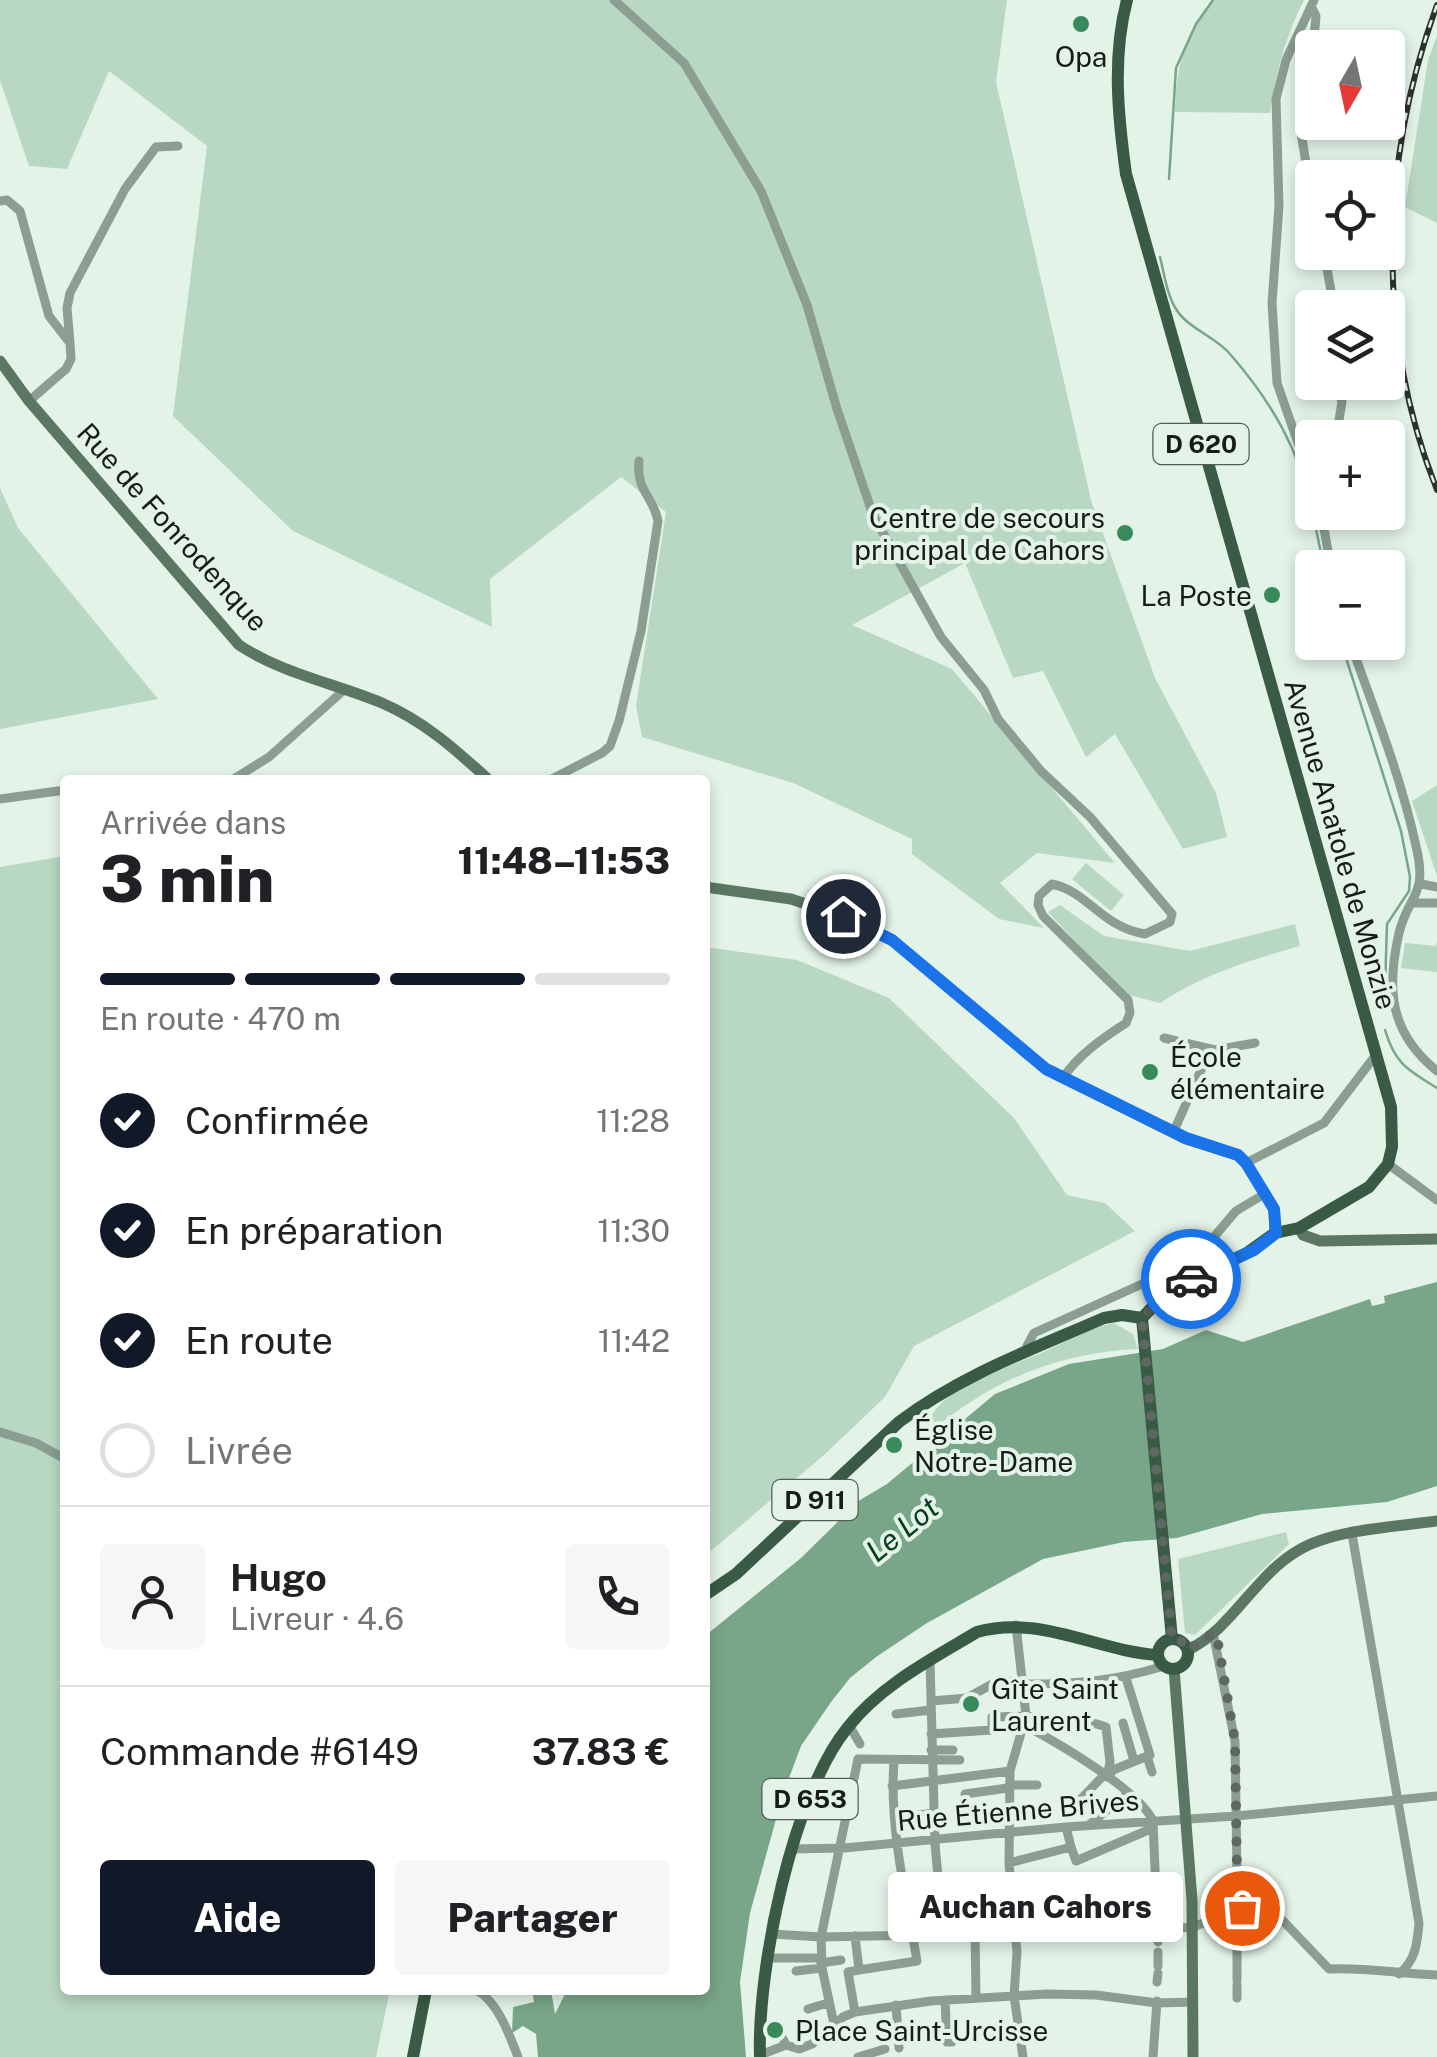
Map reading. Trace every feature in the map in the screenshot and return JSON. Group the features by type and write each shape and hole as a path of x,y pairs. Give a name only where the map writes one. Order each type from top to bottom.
{"main road":[{"name":"Avenue Anatole de Monzie","path":"1126,0 1118,55 1126,174 1390,1107 1392,1147 1388,1164"},
{"path":"1172,1639 1142,1318 1169,1290 1254,1250 1276,1233 1299,1228 1369,1187 1388,1164"},
{"name":"D 911","path":"710,1591 736,1574 899,1422 961,1380 1104,1318 1142,1318"},
{"name":"D 653","path":"760,2056 768,1958 793,1849 822,1769 848,1725 878,1695 977,1632 994,1627 1016,1625 1165,1664"},
{"path":"1172,1639 1181,1641 1188,1650 1186,1662 1165,1664 1160,1646 1172,1639"},
{"path":"412,2057 425,1995"}],"street":[{"path":"614,0 684,62 761,191 807,305 873,515 940,637 984,690 998,719 1041,771 1090,816 1172,914 1170,922 1145,934 1112,924 1069,889 1052,884 1039,896 1044,916 1128,1000 1130,1008 1126,1022 1070,1068 1064,1078"},
{"path":"1312,3 1315,30"},
{"path":"1295,435 1277,383 1272,323 1279,194 1276,99 1286,60 1312,3"},
{"path":"29,401 66,369 71,359 67,308 70,293 125,189 156,147 178,146"},
{"path":"0,201 8,200 20,211 49,316 70,343"},
{"name":"Rue de Fonrodenque","path":"0,361 29,401 239,645 268,664 382,703 432,730 483,775"},
{"path":"560,775 610,746 642,632 658,521 637,477 639,461"},
{"path":"1356,660 1416,846 1420,884 1400,932 1393,996 1401,1032 1437,1070"},
{"path":"240,775 269,758 344,690"},
{"path":"0,798 60,791"},
{"path":"1420,884 1437,887"},
{"path":"710,889 791,900 861,923 892,940 1024,1052 1064,1078 1173,1133 1226,1150 1246,1163 1274,1209 1276,1233"},
{"path":"1413,903 1437,904"},
{"path":"1164,1038 1215,1050 1254,1043"},
{"path":"1173,1133 1200,1070 1215,1050"},
{"path":"1246,1163 1324,1123 1375,1056"},
{"path":"1388,1164 1437,1200"},
{"path":"1028,1352 1034,1333 1196,1258 1236,1211 1266,1193"},
{"path":"1299,1228 1302,1235 1320,1242 1437,1239"},
{"path":"0,1432 60,1456"},
{"path":"1188,1650 1213,1633 1282,1562 1299,1550 1352,1534 1437,1521"},
{"path":"1352,1534 1419,1923 1416,1951 1409,1966 1398,1974"},
{"path":"1016,1625 1026,1721 1008,1786 1008,1863 1015,1931 1014,1996 1023,2057"},
{"path":"1213,1633 1235,1741 1241,1903"},
{"path":"930,1660 934,1838 943,1933"},
{"path":"896,1714 967,1698 994,1683 1090,1684 1126,1678 1165,1664 1187,1818 1194,1927 1193,2057"},
{"path":"1080,1800 1114,1770 1150,1754 1126,1678"},
{"path":"931,1734 992,1730 992,1717 1106,1727 1110,1762 1106,1776"},
{"path":"1026,1721 1148,1810 1153,1825 1158,1974"},
{"path":"1123,1723 1134,1761"},
{"path":"848,1725 860,1744"},
{"path":"834,2024 821,1963 821,1938 858,1759 894,1761 953,1750"},
{"path":"932,1756 960,1760"},
{"path":"1147,1756 1152,1772"},
{"path":"855,2012 848,1972 917,1962 897,1842 894,1761"},
{"path":"892,1786 1010,1771"},
{"path":"966,1794 1037,1785"},
{"path":"1088,1826 1128,1794"},
{"name":"Rue Étienne Brives","path":"793,1849 1066,1827 1153,1825 1187,1818 1437,1796"},
{"path":"895,1820 934,1813"},
{"path":"1066,1827 1076,1862 1153,1825"},
{"path":"1008,1863 1070,1847"},
{"path":"772,1934 821,1938 1157,1930 1194,1927 1241,1903 1268,1906 1329,1969 1364,1967 1437,1976"},
{"path":"908,1913 1012,1909"},
{"path":"975,1932 976,1998"},
{"path":"854,1936 859,1970"},
{"path":"1237,1947 1237,1998"},
{"path":"768,1958 821,1963"},
{"path":"796,1971 841,1960"},
{"path":"760,2056 786,2045 815,2048 834,2024 855,2012 896,2006 976,1998 1096,1994 1192,2002"},
{"path":"485,1995 509,2034 518,2057"},
{"path":"945,2000 947,2042 952,2042"},
{"path":"1153,2057 1157,2002"},
{"path":"808,2009 828,2003"},
{"path":"896,2006 898,2048"},
{"path":"761,2027 780,2032 786,2045"},
{"path":"858,2057 886,2049"}],"shaded area":[{"path":"0,0 1007,0 996,82 1091,500 1155,678 1216,793 1227,837 1183,849 1115,734 1086,757 1043,671 1013,678 965,563 852,625 952,669 1115,863 1037,853 1000,883 1044,928 999,919 912,854 912,839 793,783 642,737 636,706 666,512 621,477 490,579 492,627 293,531 173,416 207,146 109,71 67,169 29,166 0,80"},
{"path":"1213,0 1304,0 1282,55 1270,113 1175,112 1184,53"},
{"path":"1437,35 1437,223 1405,207 1428,60"},
{"path":"0,488 18,528 158,699 0,729"},
{"path":"1437,785 1437,876 1412,801"},
{"path":"60,857 60,1995 389,1995 376,2057 0,2057 0,867"},
{"path":"1086,863 1124,895 1111,911 1072,879"},
{"path":"1060,905 1104,936 1190,951 1295,924 1300,946 1210,976 1160,1003 1125,994 1048,912"},
{"path":"1437,942 1437,972 1401,968 1405,943 1436,946"},
{"path":"710,948 797,960 889,998 1014,1118 1067,1195 1105,1203 1135,1231 914,1346 885,1397 824,1455 710,1552"},
{"path":"1114,1323 1133,1334 1138,1349 1081,1356 1028,1372 978,1398 932,1431 929,1429 932,1415 956,1392"},
{"path":"1286,1532 1289,1544 1195,1635 1185,1633 1178,1559"}],"water":[{"name":"Le Lot","path":"1437,1282 1437,1486 1387,1502 1262,1514 1177,1538 1124,1542 1043,1559 927,1623 850,1678 801,1746 783,1794 750,1913 740,1982 746,2057 538,2057 536,2034 523,2026 512,2033 513,2007 534,2002 533,1995 552,1995 555,2014 564,1995 710,1995 710,1632 801,1558 860,1500 887,1484 995,1394 1069,1364 1163,1349 1206,1330 1243,1342 1370,1299 1372,1306 1385,1303 1384,1296"}],"waterway":[{"path":"1169,179 1176,68 1196,24 1213,0"},
{"path":"1160,257 1176,309 1230,354 1271,408 1295,455"},
{"path":"1316,530 1320,550"},
{"path":"1347,660 1401,831 1410,877 1409,891 1387,924 1385,988"},
{"path":"1385,1030 1404,1065 1437,1088"}],"railway":[{"path":"1437,5 1404,124 1392,248 1403,371 1417,431 1437,490"}],"way so far":[{"path":"1191,1279 1169,1290 1142,1318 1172,1639 1181,1641 1188,1650 1213,1633 1218,1643 1235,1741 1237,1875 1242,1908"}],"place":[{"name":"Opa","path":"1081,24"},
{"name":"Centre de secours principal de Cahors","path":"1125,533"},
{"name":"La Poste","path":"1272,595"},
{"name":"École élémentaire","path":"1150,1072"},
{"name":"Église Notre-Dame","path":"894,1445"},
{"name":"Gîte Saint Laurent","path":"971,1704"},
{"name":"Auchan Cahors","path":"1242,1908"},
{"name":"Place Saint-Urcisse","path":"775,2030"}],"route":[{"path":"843,916 892,940 1046,1069 1186,1138 1238,1155 1246,1163 1274,1209 1276,1233 1254,1250 1191,1279"}]}
